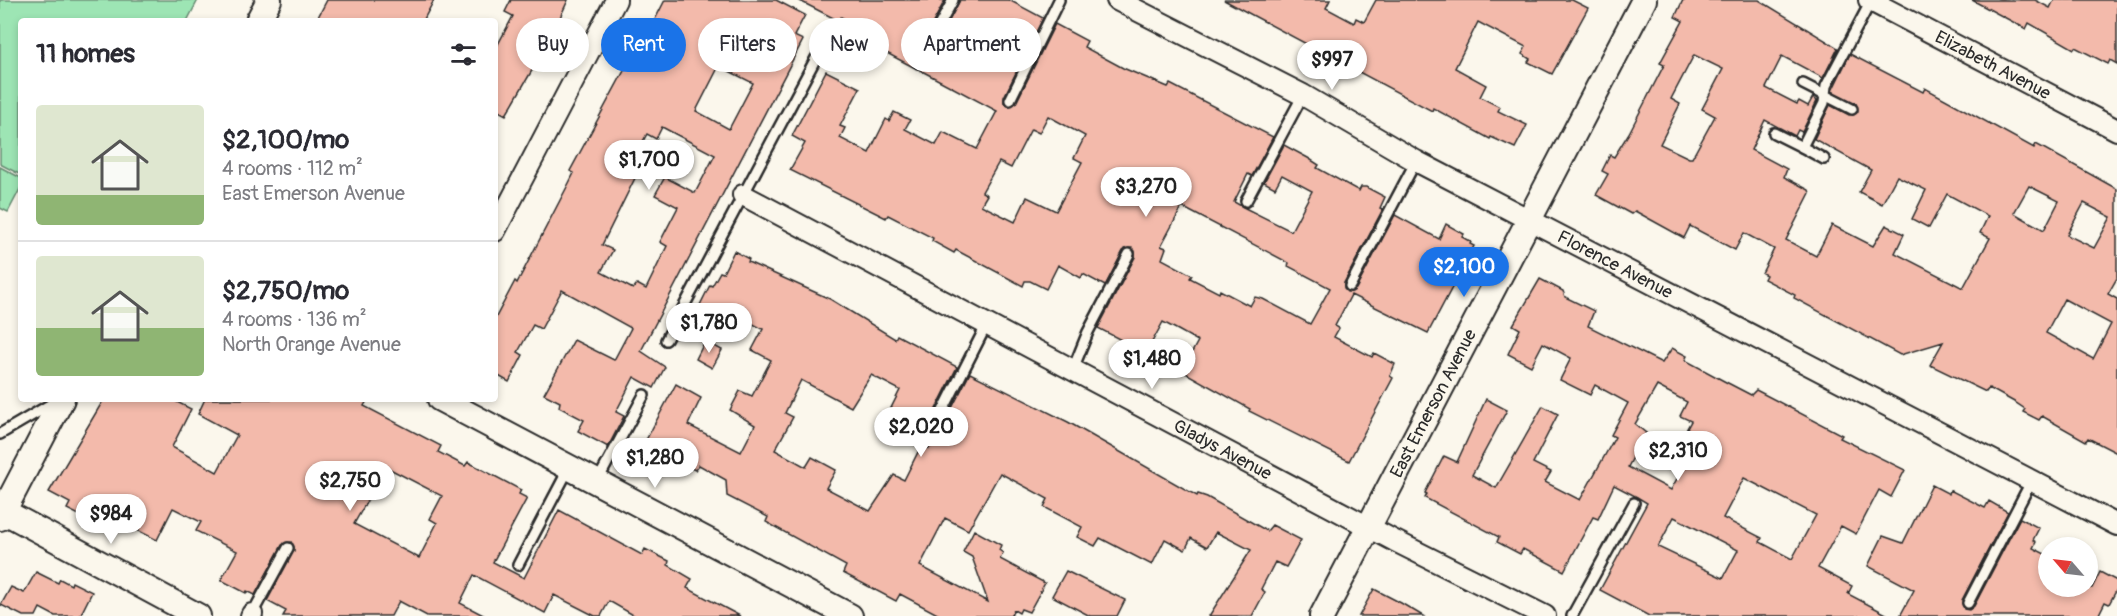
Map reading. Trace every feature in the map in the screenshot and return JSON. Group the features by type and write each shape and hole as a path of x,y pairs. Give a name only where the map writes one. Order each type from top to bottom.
{"street":[{"path":"260,18 269,0"},
{"path":"498,225 615,0"},
{"name":"Florence Avenue","path":"1117,0 1303,95 1416,161 2117,525"},
{"name":"East Emerson Avenue","path":"1322,616 1644,0"},
{"name":"Elizabeth Avenue","path":"1870,1 2117,130"},
{"name":"Gladys Avenue","path":"743,195 1369,526 1545,616"},
{"path":"59,402 2,515 198,616"},
{"path":"446,402 819,604 850,616"}],"lane":[{"path":"943,18 953,0"},
{"path":"1010,100 1059,0"},
{"path":"1802,147 1824,103 1826,86 1870,1"},
{"path":"666,340 809,71"},
{"path":"1803,84 1852,109"},
{"path":"1246,201 1303,95"},
{"path":"1774,134 1824,159"},
{"path":"1350,286 1416,161"},
{"path":"1073,369 1088,332 1129,254"},
{"path":"927,442 987,324"},
{"path":"597,482 644,395"},
{"path":"0,434 56,402"},
{"path":"518,565 569,467"},
{"path":"1968,603 2032,480"},
{"path":"1572,616 1634,503"},
{"path":"251,615 288,548"}],"green space":[{"path":"0,0 198,0 189,18 18,18 18,173 0,164"},
{"path":"0,167 18,176 18,193 8,212 0,208"}],"building":[{"path":"327,0 434,0 425,18 318,18"},
{"path":"511,0 568,0 560,18 516,18 516,72 531,72 506,115 498,111 498,44 513,16 505,12"},
{"path":"665,0 776,0 805,15 797,30 797,18 698,18 698,72 716,72 696,111 729,129 753,83 731,72 786,72 641,351 665,367 654,388 634,377 616,412 624,416 608,447 578,431 584,420 559,407 560,402 544,394 574,340 614,360 631,328 562,290 541,329 533,325 518,352 523,355 509,382 498,376 498,313 515,281 517,283 569,183 574,173 570,171 623,72 686,72 686,18 656,18","holes":["662,127 715,155 695,193 665,177 655,195 678,207 660,242 667,246 646,289 637,284 633,289 601,272 613,250 602,245 639,170 630,165 647,134 656,139"]},
{"path":"798,0 945,0 935,18 901,18 901,61 889,54 889,18 833,18"},
{"path":"960,0 1009,0 1043,18 1041,22 1041,18 950,18"},
{"path":"1224,0 1330,0 1326,8 1354,23 1356,18 1364,22 1376,0 1572,0 1588,8 1552,74 1528,62 1530,59 1522,54 1526,47 1478,22 1455,68 1486,85 1480,97 1500,107 1498,111 1527,125 1515,148 1491,137 1490,139 1433,108 1432,111"},
{"path":"1683,0 1759,0 1838,48 1823,78 1782,56 1766,88 1797,104 1799,101 1808,106 1813,97 1817,101 1802,132 1798,130 1795,136 1765,120 1751,150 1787,169 1784,177 1809,190 1810,193 1786,240 1816,256 1832,225 1873,246 1886,225 1904,234 1895,253 1963,288 1990,238 1980,233 1988,216 1947,194 1929,228 1912,219 1926,190 1897,176 1882,204 1859,192 1871,170 1814,139 1830,105 1849,115 1858,112 1856,103 1832,91 1850,54 1923,92 1925,88 2034,148 2036,144 2117,189 2117,278 2108,294 2117,299 2117,453 2088,438 2086,441 2042,416 2039,420 2023,412 2025,409 1989,388 1986,392 1930,365 1943,342 1900,355 1794,298 1795,295 1764,279 1766,275 1762,273 1774,249 1744,233 1735,250 1690,226 1684,238 1635,211 1631,214 1596,195 1608,174 1602,171 1610,155 1614,157 1629,133 1664,65 1660,63 1683,21 1675,17","holes":["1694,55 1723,69 1702,109 1715,116 1692,158 1660,144 1680,104 1671,99","2029,186 2059,201 2044,230 2014,213","2084,203 2111,217 2094,248 2067,235","2064,299 2111,324 2093,359 2046,333"]},
{"path":"1972,0 2035,0 2050,8 2054,0 2117,0 2117,64 2110,60 2108,64 2075,47 2074,49 2029,23 2026,29"},
{"path":"1055,24 1087,41 1084,47 1123,68 1168,87 1170,84 1273,137 1252,176 1248,174 1234,202 1243,207 1291,231 1312,191 1282,175 1275,188 1264,182 1284,145 1319,165 1317,168 1359,191 1361,187 1366,187 1385,197 1380,208 1383,209 1344,283 1344,289 1347,292 1356,289 1395,215 1439,239 1446,224 1464,234 1462,237 1474,246 1428,333 1351,295 1335,326 1339,328 1334,337 1372,357 1374,353 1395,364 1390,376 1393,378 1349,461 1249,411 1250,409 1182,371 1198,341 1163,322 1146,353 1098,328 1135,257 1135,251 1132,248 1123,251 1105,286 1083,274 1081,278 1058,265 1046,289 1030,281 1025,281 1023,286 956,250 954,253 932,241 933,238 888,215 886,218 790,170 805,143 792,136 825,72 860,88 840,126 845,128 840,138 869,153 886,119 889,121 894,112 910,120 905,129 936,145 943,132 977,149 997,111 924,72 1016,72 1004,97 1004,103 1008,106 1016,103 1031,72 1041,72 1041,52","holes":["1048,116 1085,136 1074,158 1082,162 1056,211 1027,197 1015,222 981,205 987,195 982,192 999,162 1011,168 1031,129 1039,133","1182,207 1289,263 1288,266 1330,288 1310,324 1263,299 1255,297 1250,306 1220,290 1219,293 1190,278 1192,275 1162,259 1166,248 1161,246"]},
{"path":"797,37 803,40 797,52"},
{"path":"734,251 749,259 748,262 830,299 895,339 897,335 957,367 921,439 923,448 933,445 970,373 1068,422 1197,496 1198,494 1207,497 1267,531 1272,525 1301,540 1286,567 1275,562 1261,589 1265,592 1252,616 1209,616 1251,550 1216,532 1207,547 1191,538 1185,550 1165,539 1152,565 1100,538 1095,546 1077,537 1082,527 1044,507 1048,499 1000,473 968,530 945,518 920,566 988,602 972,557 963,552 974,530 1001,545 999,550 1003,553 1000,559 1045,583 1029,612 1021,609 1019,613 1014,610 1011,615 1013,616 941,616 900,594 896,601 843,573 846,566 766,522 768,517 727,496 726,480 699,465 695,470 671,458 665,470 638,455 676,384 701,398 688,425 741,452 755,425 730,410 740,391 752,396 771,360 752,350 763,329 726,310 711,339 689,327 710,285 712,286 720,272 723,273","holes":["871,375 900,390 882,426 921,446 904,480 894,475 870,511 826,488 836,470 812,457 806,467 775,450 793,417 785,413 801,380 851,407"]},
{"path":"1540,279 1563,291 1565,297 1594,311 1588,326 1662,363 1672,348 1687,356 1685,360 1724,381 1751,395 1756,390 1842,435 1840,438 1905,470 1891,497 1879,490 1856,534 1841,526 1818,568 1852,586 1848,594 1890,616 1649,616 1600,590 1647,503 1637,497 1614,485 1598,519 1593,517 1564,571 1523,549 1520,554 1497,542 1499,537 1425,498 1427,494 1425,493 1444,456 1457,462 1486,399 1507,410 1472,475 1496,488 1543,406 1558,414 1533,463 1551,472 1545,482 1580,500 1615,437 1611,435 1628,403 1595,385 1590,395 1560,380 1571,358 1543,343 1531,366 1508,354 1520,329 1513,325","holes":["1657,386 1687,402 1680,416 1691,421 1673,454 1686,461 1671,490 1628,467 1646,433 1635,424","1744,478 1816,515 1792,559 1760,542 1762,538 1723,518","1674,517 1738,550 1723,578 1658,547"]},
{"path":"705,341 722,350 712,368 696,359"},
{"path":"102,402 177,402 191,409 172,447 217,472 237,435 198,414 204,402 366,402 364,406 441,446 438,452 465,466 468,462 521,490 519,494 527,498 493,562 524,578 559,510 642,555 645,549 669,561 668,565 692,579 687,588 740,616 635,616 609,601 601,616 595,616 554,595 545,613 474,575 460,603 485,616 427,616 399,601 391,616 283,616 286,611 267,601 294,551 291,542 282,545 255,595 247,591 246,593 221,580 237,551 196,531 201,522 173,508 157,540 97,510 91,521 67,509 70,503 49,492","holes":["386,467 442,496 430,519 437,523 419,558 354,524"]},
{"path":"1932,485 1949,494 1950,490 1985,508 1989,501 2008,512 1962,600 1964,609 1969,610 1974,606 2020,518 2039,528 2033,540 2036,542 2033,548 2038,550 2038,597 2098,597 2100,572 2117,581 2117,589 2109,604 2105,602 2098,616 1900,616 1914,590 1868,566 1883,536 1903,543"},
{"path":"1066,571 1125,600 1117,616 1090,616 1052,596"},
{"path":"36,572 58,583 60,579 71,585 72,582 92,592 80,616 55,616 40,608 36,616 23,616 1,605 11,587 24,593"},
{"path":"1374,589 1401,603 1423,616 1359,616"}]}
